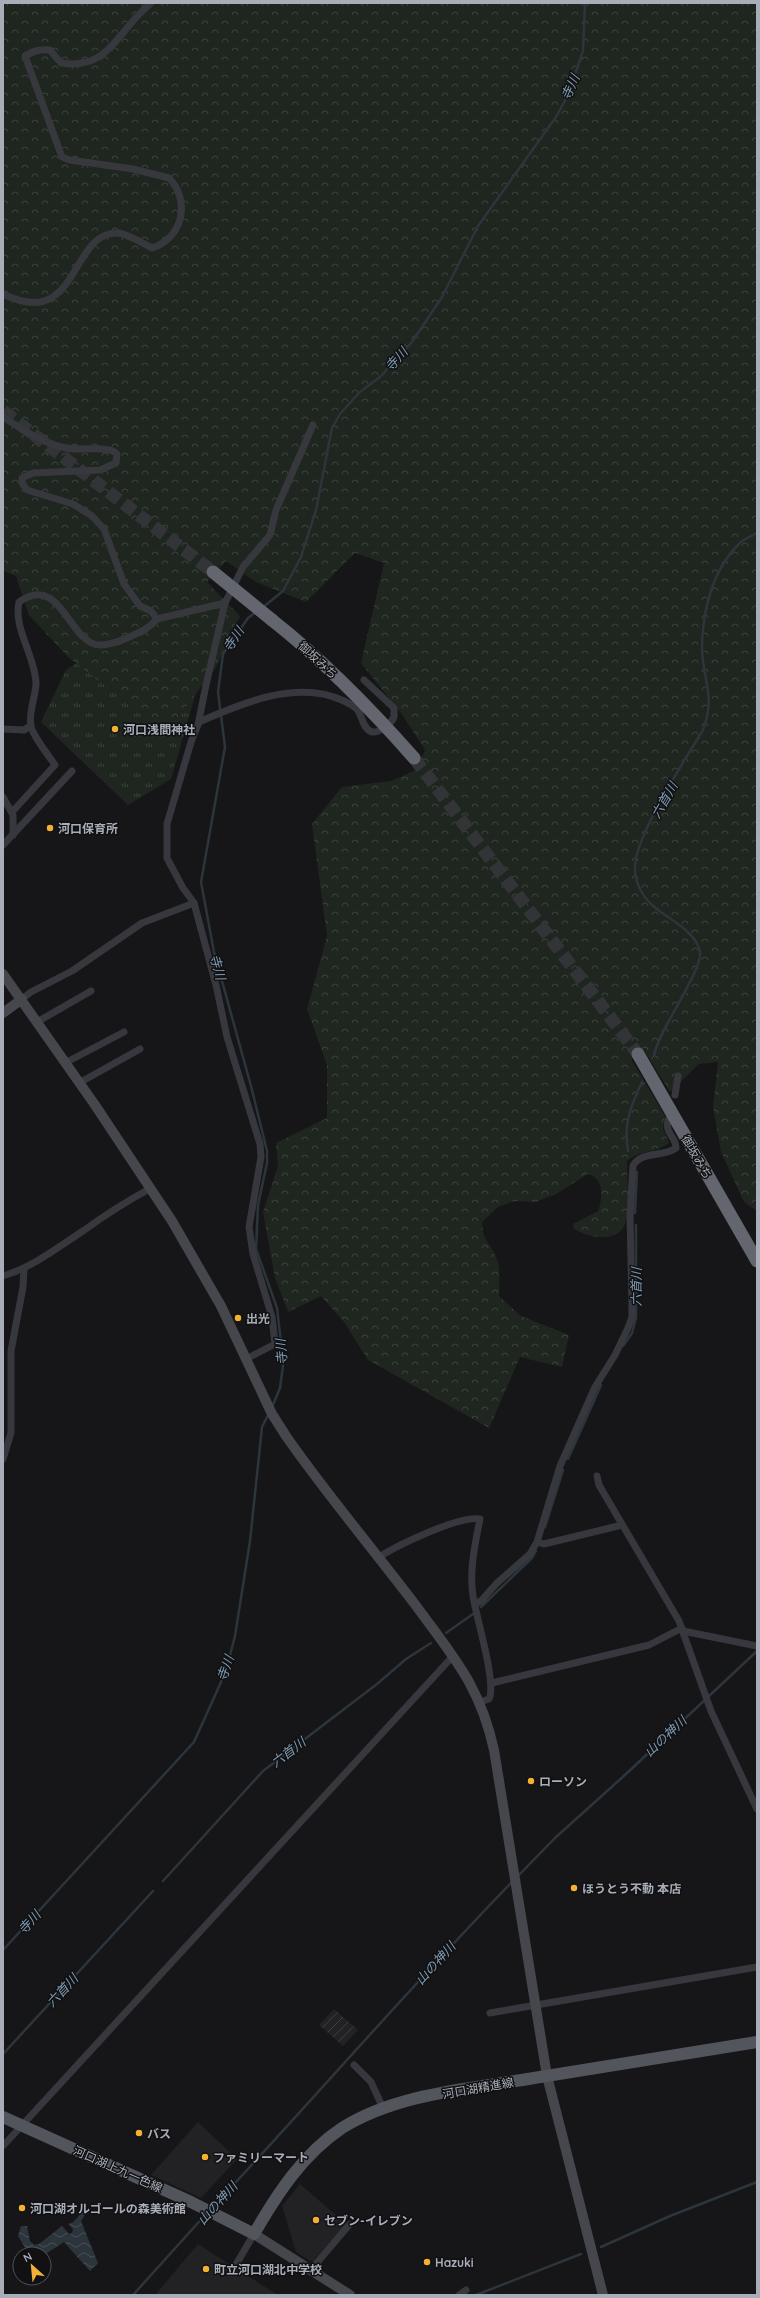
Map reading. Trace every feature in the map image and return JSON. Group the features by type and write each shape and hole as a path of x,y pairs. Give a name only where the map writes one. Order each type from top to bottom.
{"highway":[{"name":"御坂みち","path":"213,572 304,646 386,726 414,758"},
{"name":"御坂みち","path":"638,1054 757,1260"}],"main road":[{"name":"河口湖精進線","path":"254,2234 293,2174 319,2146 354,2122 383,2108 458,2091 757,2042"},
{"name":"河口湖上九一色線","path":"3,2117 202,2208 254,2234"}],"street":[{"path":"3,294 26,302 41,302 61,292 96,241 109,234 119,233 152,248 161,245 170,238 180,224 179,193 169,178 133,169 70,160 62,157 25,56 42,49 50,50 60,63 74,65 95,61 103,55 130,22 151,3"},
{"path":"3,417 46,442 67,448 114,451 117,454 116,463 100,470 33,472 22,478 22,483 27,490 73,504 92,516 104,529 124,584 140,606 150,611 157,619"},
{"path":"246,1359 275,1344 272,1316 253,1254 249,1228 261,1157 260,1144 227,1037 216,985 194,903 183,888 167,858 167,824 199,722 206,685 226,603 243,567 270,535 276,510 313,425"},
{"path":"12,812 55,765 30,726 36,684 31,655 22,630 17,609 19,602 31,595 46,597 60,606 88,641 96,645 119,642 142,632 157,619 226,603"},
{"path":"199,722 248,701 312,692 342,701 356,709 367,729 372,732 386,726 394,717 394,708 364,680"},
{"path":"3,730 24,730 30,726"},
{"path":"3,845 72,771"},
{"path":"3,797 12,812 13,835"},
{"path":"3,1013 31,992 72,971 142,923 194,903"},
{"path":"3,974 22,999 150,1188 200,1268 272,1414 302,1459 380,1557 454,1656 480,1702 494,1750 547,2076 604,2295"},
{"path":"37,1022 91,991"},
{"path":"65,1063 124,1032"},
{"path":"79,1083 140,1049"},
{"path":"675,1095 678,1076"},
{"path":"475,1604 481,1601 530,1554 537,1542 560,1466 597,1383 615,1355 631,1322 630,1217 633,1166 641,1159 670,1152 676,1148 676,1144 667,1130 668,1120"},
{"path":"3,1276 24,1269 118,1207 150,1188"},
{"path":"3,1459 11,1433 11,1350 24,1287 24,1269"},
{"path":"598,1476 599,1485 682,1629 710,1709 757,1809"},
{"path":"380,1557 420,1536 469,1518 480,1519 473,1569 472,1596 492,1683 489,1699 480,1702"},
{"path":"537,1542 544,1544 622,1525"},
{"path":"492,1683 650,1646 682,1629 756,1646"},
{"path":"3,2146 24,2126 454,1656"},
{"path":"490,2013 757,1966"},
{"path":"354,2065 371,2082 383,2108"},
{"path":"310,2271 349,2224"},
{"path":"234,2268 254,2234 350,2295"},
{"path":"459,2295 466,2290"}],"shaded area":[{"path":"334,2009 358,2030 343,2046 319,2025"},
{"path":"198,2122 237,2159 201,2198 151,2175"},
{"path":"300,2184 346,2224 312,2262 296,2252 282,2206"},
{"name":"町立河口湖北中学校","path":"198,2244 240,2271 278,2295 155,2295"}],"green space":[{"path":"3,3 757,3 757,1211 744,1202 721,1152 713,1107 718,1062 699,1064 670,1092 644,1050 631,1059 665,1116 663,1129 669,1143 632,1157 627,1161 628,1208 623,1228 618,1233 604,1237 588,1235 574,1229 573,1224 598,1211 600,1206 600,1184 593,1176 588,1174 556,1194 536,1202 514,1201 498,1207 482,1222 486,1239 497,1259 499,1273 499,1296 521,1316 569,1335 562,1367 520,1357 489,1428 368,1360 344,1322 321,1296 288,1312 275,1278 263,1212 278,1166 276,1143 327,1118 327,1065 307,1009 327,936 312,824 342,787 391,781 416,770 425,750 401,713 361,663 384,563 355,553 306,602 256,582 226,561 207,582 240,616 216,667 166,733 68,657 29,615 16,576 3,571"},
{"path":"205,653 195,696 171,779 128,805 41,722 66,670 90,654"}],"water":[{"path":"84,2211 86,2213 81,2221 98,2263 90,2271 64,2242 52,2250 52,2246 24,2246 18,2236 21,2226 27,2226 30,2241 34,2245 39,2244 62,2226 69,2234 72,2233 73,2229 68,2224 72,2223"}],"waterway":[{"name":"寺川","path":"262,608 283,591 301,557 316,510 332,428 340,414 360,392 380,377 412,342 442,297 478,226 556,117 568,95 583,51 585,3"},
{"name":"六首川","path":"654,1055 663,1031 695,971 699,960 700,951 697,943 686,930 658,910 645,897 637,882 635,865 644,834 653,815 703,730 707,718 709,698 703,660 702,635 710,593 715,579 730,554 739,544 757,533"},
{"name":"寺川","path":"256,612 248,618 223,654 218,692 225,747 201,882 214,952 251,1086 267,1151 267,1163 258,1205 256,1249 277,1308 282,1351 283,1366 280,1388 272,1407"},
{"name":"六首川","path":"628,1151 627,1124 631,1107 642,1082"},
{"name":"六首川","path":"635,1213 637,1172"},
{"name":"六首川","path":"623,1346 632,1333 636,1318 636,1225"},
{"name":"六首川","path":"568,1459 601,1385"},
{"name":"寺川","path":"3,1950 194,1742 226,1671 235,1636 250,1541 262,1427 268,1415"},
{"name":"六首川","path":"545,1527 563,1470"},
{"name":"六首川","path":"481,1607 532,1558 536,1551"},
{"name":"六首川","path":"446,1633 473,1614"},
{"name":"六首川","path":"163,1881 263,1771 377,1684 406,1659 431,1643"},
{"name":"山の神川","path":"517,1877 555,1838 626,1774 757,1651"},
{"name":"山の神川","path":"211,2209 512,1882"},
{"name":"六首川","path":"3,2054 153,1891"},
{"path":"601,2247 670,2216 757,2182"},
{"name":"山の神川","path":"133,2295 206,2214"},
{"path":"476,2295 581,2254"}],"tunnel":[{"path":"3,411 213,572"},
{"path":"414,758 638,1054"}],"place":[{"name":"河口浅間神社","path":"115,729"},
{"name":"河口保育所","path":"50,828"},
{"name":"出光","path":"238,1318"},
{"name":"ローソン","path":"531,1781"},
{"name":"ほうとう不動 本店","path":"574,1888"},
{"name":"バス","path":"139,2133"},
{"name":"ファミリーマート","path":"205,2157"},
{"name":"河口湖オルゴールの森美術館","path":"22,2208"},
{"name":"セブン-イレブン","path":"316,2220"},
{"name":"Hazuki","path":"427,2262"},
{"name":"町立河口湖北中学校","path":"206,2269"}]}
